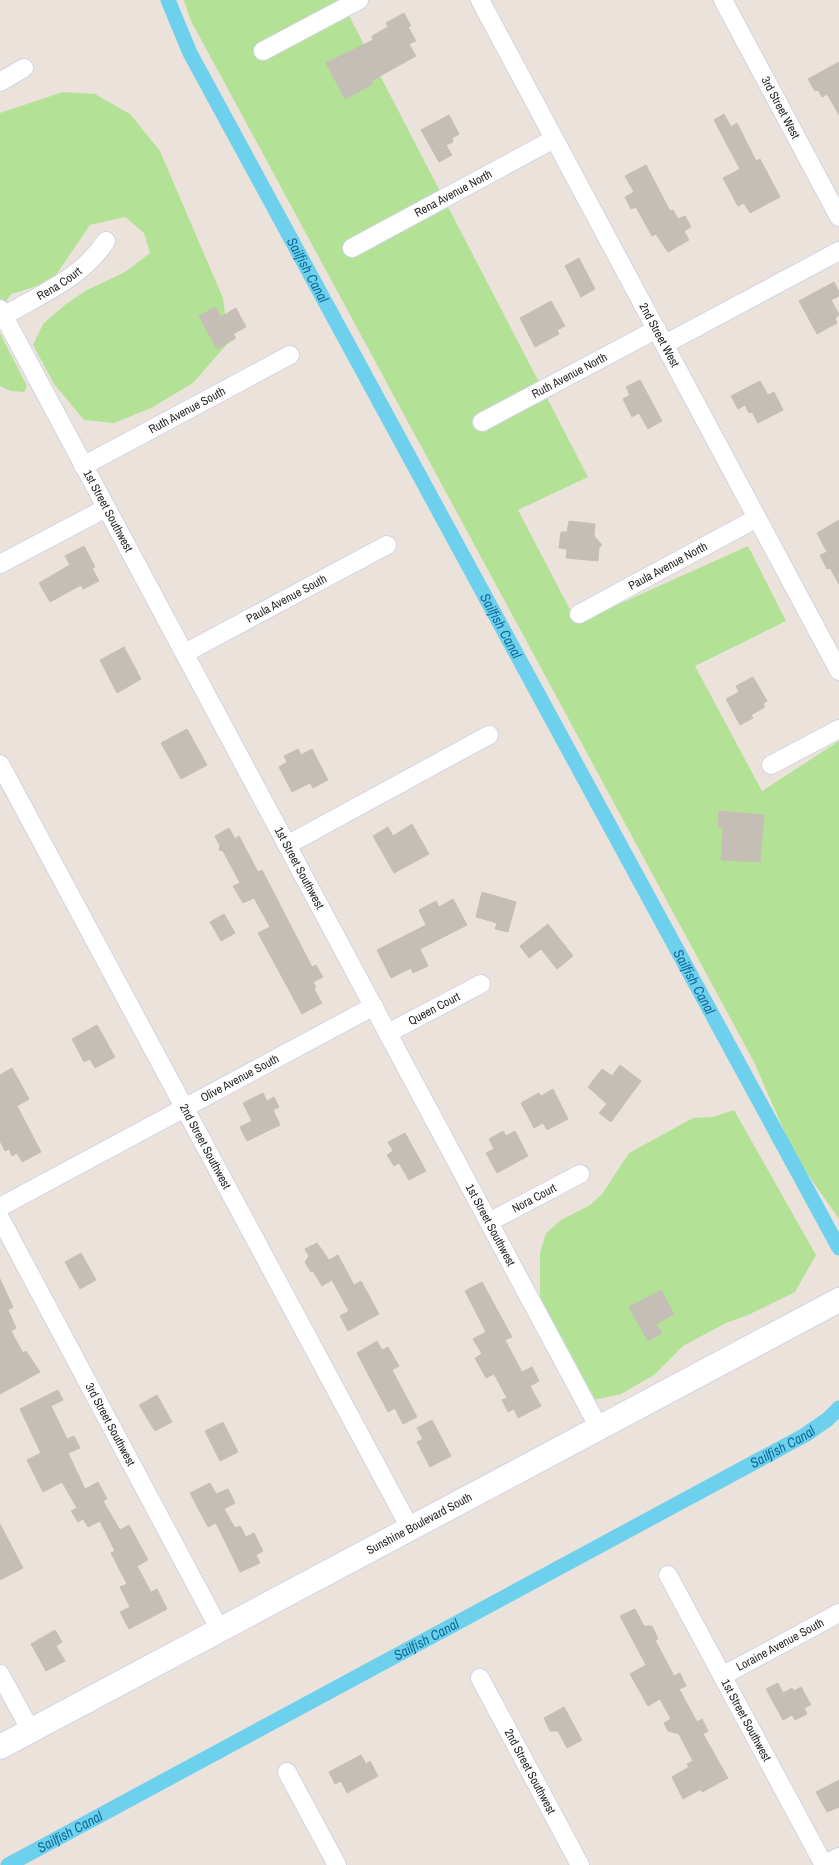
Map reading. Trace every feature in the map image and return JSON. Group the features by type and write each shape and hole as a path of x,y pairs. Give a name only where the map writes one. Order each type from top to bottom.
{"street":[{"path":"264,51 359,0"},
{"name":"2nd Street West","path":"480,0 839,671"},
{"name":"3rd Street West","path":"723,0 839,216"},
{"path":"0,82 24,68"},
{"name":"Rena Avenue North","path":"352,248 554,139"},
{"name":"Rena Court","path":"2,312 83,269 95,258 106,241"},
{"name":"Ruth Avenue North","path":"482,422 839,251"},
{"name":"1st Street Southwest","path":"2,312 598,1426"},
{"name":"Ruth Avenue South","path":"83,466 290,355"},
{"path":"0,564 106,508"},
{"name":"Paula Avenue North","path":"579,614 756,518"},
{"name":"Paula Avenue South","path":"185,653 388,545"},
{"path":"772,765 839,729"},
{"path":"287,845 489,735"},
{"name":"2nd Street Southwest","path":"0,764 410,1528"},
{"name":"Queen Court","path":"388,1033 481,984"},
{"name":"Olive Avenue South","path":"0,1207 374,1006"},
{"name":"Nora Court","path":"490,1222 580,1174"},
{"name":"3rd Street Southwest","path":"0,1218 220,1630"},
{"name":"Sunshine Boulevard South","path":"0,1748 598,1426 837,1300"},
{"name":"1st Street Southwest","path":"668,1575 824,1865"},
{"name":"Loraine Avenue South","path":"722,1676 839,1613"},
{"path":"0,1674 31,1731"},
{"name":"2nd Street Southwest","path":"480,1678 580,1865"},
{"path":"287,1772 337,1865"},
{"path":"824,1865 839,1857"}],"green space":[{"path":"184,0 341,0 588,477 518,510 577,623 748,546 786,621 695,666 762,791 839,741 839,1219 795,1156 754,1062 190,19"},
{"path":"63,92 95,94 130,114 160,151 223,298 229,342 193,383 151,408 114,423 84,420 54,384 33,345 43,324 66,304 87,290 125,272 150,253 144,233 125,217 90,225 56,275 34,287 11,294 0,311 0,113"},
{"path":"0,333 27,386 24,392 11,391 0,386"},
{"path":"734,1110 816,1255 795,1292 748,1315 726,1323 683,1346 654,1375 621,1394 584,1402 540,1320 540,1253 546,1233 561,1220 590,1205 602,1194 629,1153 693,1118 713,1117"}],"building":[{"path":"404,13 411,26 408,27 416,41 409,44 416,56 371,81 373,84 345,99 326,63 373,40 372,36 388,27 386,23"},
{"path":"839,62 839,115 827,94 822,97 818,90 815,91 808,79"},
{"path":"724,114 731,127 737,123 756,161 760,159 780,197 750,213 744,203 738,206 723,178 740,169 714,120"},
{"path":"449,115 459,134 452,138 453,142 446,145 452,155 439,162 421,130"},
{"path":"646,165 670,211 673,210 678,219 685,216 691,227 684,231 689,240 668,252 656,234 652,236 636,207 631,209 625,197 634,192 625,176"},
{"path":"579,258 595,289 581,297 565,266"},
{"path":"834,282 839,296 831,300 839,314 835,319 837,323 817,334 799,301"},
{"path":"551,301 565,326 557,330 559,334 535,347 520,318"},
{"path":"215,307 221,317 236,308 246,327 233,334 236,338 217,349 199,316"},
{"path":"640,380 662,421 648,429 639,413 632,417 623,399 630,395 626,387"},
{"path":"760,381 768,395 774,392 783,410 758,423 752,412 749,413 745,405 738,409 731,396"},
{"path":"839,520 839,584 830,568 827,569 820,555 827,552 817,533"},
{"path":"569,521 595,524 594,536 602,545 599,548 598,561 566,558 567,549 559,548 561,532 567,532"},
{"path":"84,546 95,567 92,568 99,581 83,589 81,585 50,602 39,583 70,565 65,556"},
{"path":"124,647 141,679 117,693 100,660"},
{"path":"753,677 767,701 763,704 765,707 751,715 753,718 740,725 726,699 739,692 736,686"},
{"path":"187,729 207,765 181,779 161,743"},
{"path":"298,749 301,755 312,749 328,780 313,788 310,783 292,792 279,767 287,762 284,756"},
{"path":"719,811 764,815 760,862 721,860 723,827 718,827"},
{"path":"412,824 429,854 394,873 373,836 388,827 393,836"},
{"path":"229,828 235,839 239,836 258,872 262,870 312,967 316,965 323,977 313,982 316,987 314,989 322,1003 302,1014 258,933 270,927 254,898 243,903 233,886 240,883 223,851 219,850 220,846 215,836"},
{"path":"482,892 516,902 508,932 495,929 497,923 476,917"},
{"path":"453,899 467,925 420,949 428,966 413,973 411,968 391,978 377,950 426,925 419,910 436,901 439,907"},
{"path":"224,914 235,933 221,941 210,922"},
{"path":"548,924 573,956 557,969 541,949 529,958 520,946"},
{"path":"97,1025 115,1057 95,1068 90,1059 84,1062 72,1039"},
{"path":"620,1065 641,1081 611,1122 599,1113 607,1104 588,1087 602,1069 612,1076"},
{"path":"12,1068 29,1099 17,1106 41,1152 22,1162 17,1153 12,1156 9,1149 5,1151 0,1141 0,1075"},
{"path":"553,1089 568,1119 547,1130 543,1123 534,1128 521,1103 539,1093 541,1096"},
{"path":"263,1093 267,1101 274,1097 279,1107 273,1110 280,1125 247,1141 240,1127 252,1121 243,1103"},
{"path":"503,1131 506,1136 515,1131 528,1156 497,1173 486,1153 494,1149 489,1139"},
{"path":"405,1133 426,1171 409,1180 399,1163 394,1166 387,1155 393,1151 388,1142"},
{"path":"317,1243 329,1260 338,1255 354,1285 361,1281 379,1314 348,1331 340,1316 349,1311 332,1280 322,1286 305,1262 309,1256 305,1249"},
{"path":"81,1253 96,1280 80,1289 65,1262"},
{"path":"0,1279 13,1307 8,1310 16,1328 11,1331 23,1353 26,1351 40,1372 0,1394"},
{"path":"482,1282 512,1337 505,1340 522,1372 532,1367 539,1381 530,1386 541,1406 518,1418 514,1409 508,1412 502,1400 507,1398 494,1374 486,1378 475,1358 482,1354 473,1339 486,1332 465,1291"},
{"path":"661,1290 674,1314 656,1324 662,1333 648,1341 629,1307"},
{"path":"377,1341 382,1350 388,1347 399,1366 392,1370 417,1417 403,1424 395,1408 388,1412 357,1353"},
{"path":"58,1390 63,1400 51,1406 67,1439 74,1436 80,1448 68,1453 85,1489 98,1482 107,1499 103,1501 120,1530 129,1525 148,1560 137,1566 151,1592 157,1589 167,1609 129,1629 120,1612 130,1607 120,1587 127,1584 111,1553 115,1551 100,1521 88,1527 83,1519 78,1522 71,1511 77,1508 62,1482 43,1492 27,1460 41,1453 20,1409"},
{"path":"157,1395 172,1422 155,1431 139,1405"},
{"path":"432,1420 451,1456 430,1467 417,1442 423,1439 417,1428"},
{"path":"223,1422 238,1452 220,1461 205,1431"},
{"path":"210,1483 216,1494 228,1489 235,1503 224,1509 235,1528 240,1526 246,1537 254,1533 263,1551 256,1555 260,1563 240,1572 216,1523 208,1527 190,1493"},
{"path":"0,1524 23,1568 0,1580"},
{"path":"635,1609 644,1626 652,1626 658,1639 655,1640 674,1676 680,1673 686,1686 679,1689 697,1722 702,1719 708,1731 703,1734 728,1778 702,1792 701,1789 683,1799 672,1777 689,1767 687,1764 693,1761 679,1734 668,1731 664,1723 671,1719 660,1699 648,1706 630,1674 646,1665 620,1616"},
{"path":"55,1630 62,1642 56,1646 65,1661 46,1671 31,1644"},
{"path":"778,1683 783,1693 792,1688 794,1691 801,1687 811,1705 804,1708 807,1714 795,1720 792,1715 783,1720 766,1689"},
{"path":"564,1707 582,1740 567,1748 558,1731 550,1731 544,1718"},
{"path":"361,1755 366,1764 370,1761 378,1776 347,1793 341,1781 335,1784 329,1772"},
{"path":"839,1780 839,1807 827,1812 816,1792"}],"waterway":[{"name":"Sailfish Canal","path":"168,0 190,53 839,1248"},
{"name":"Sailfish Canal","path":"8,1865 805,1435 828,1419 839,1408"}]}
